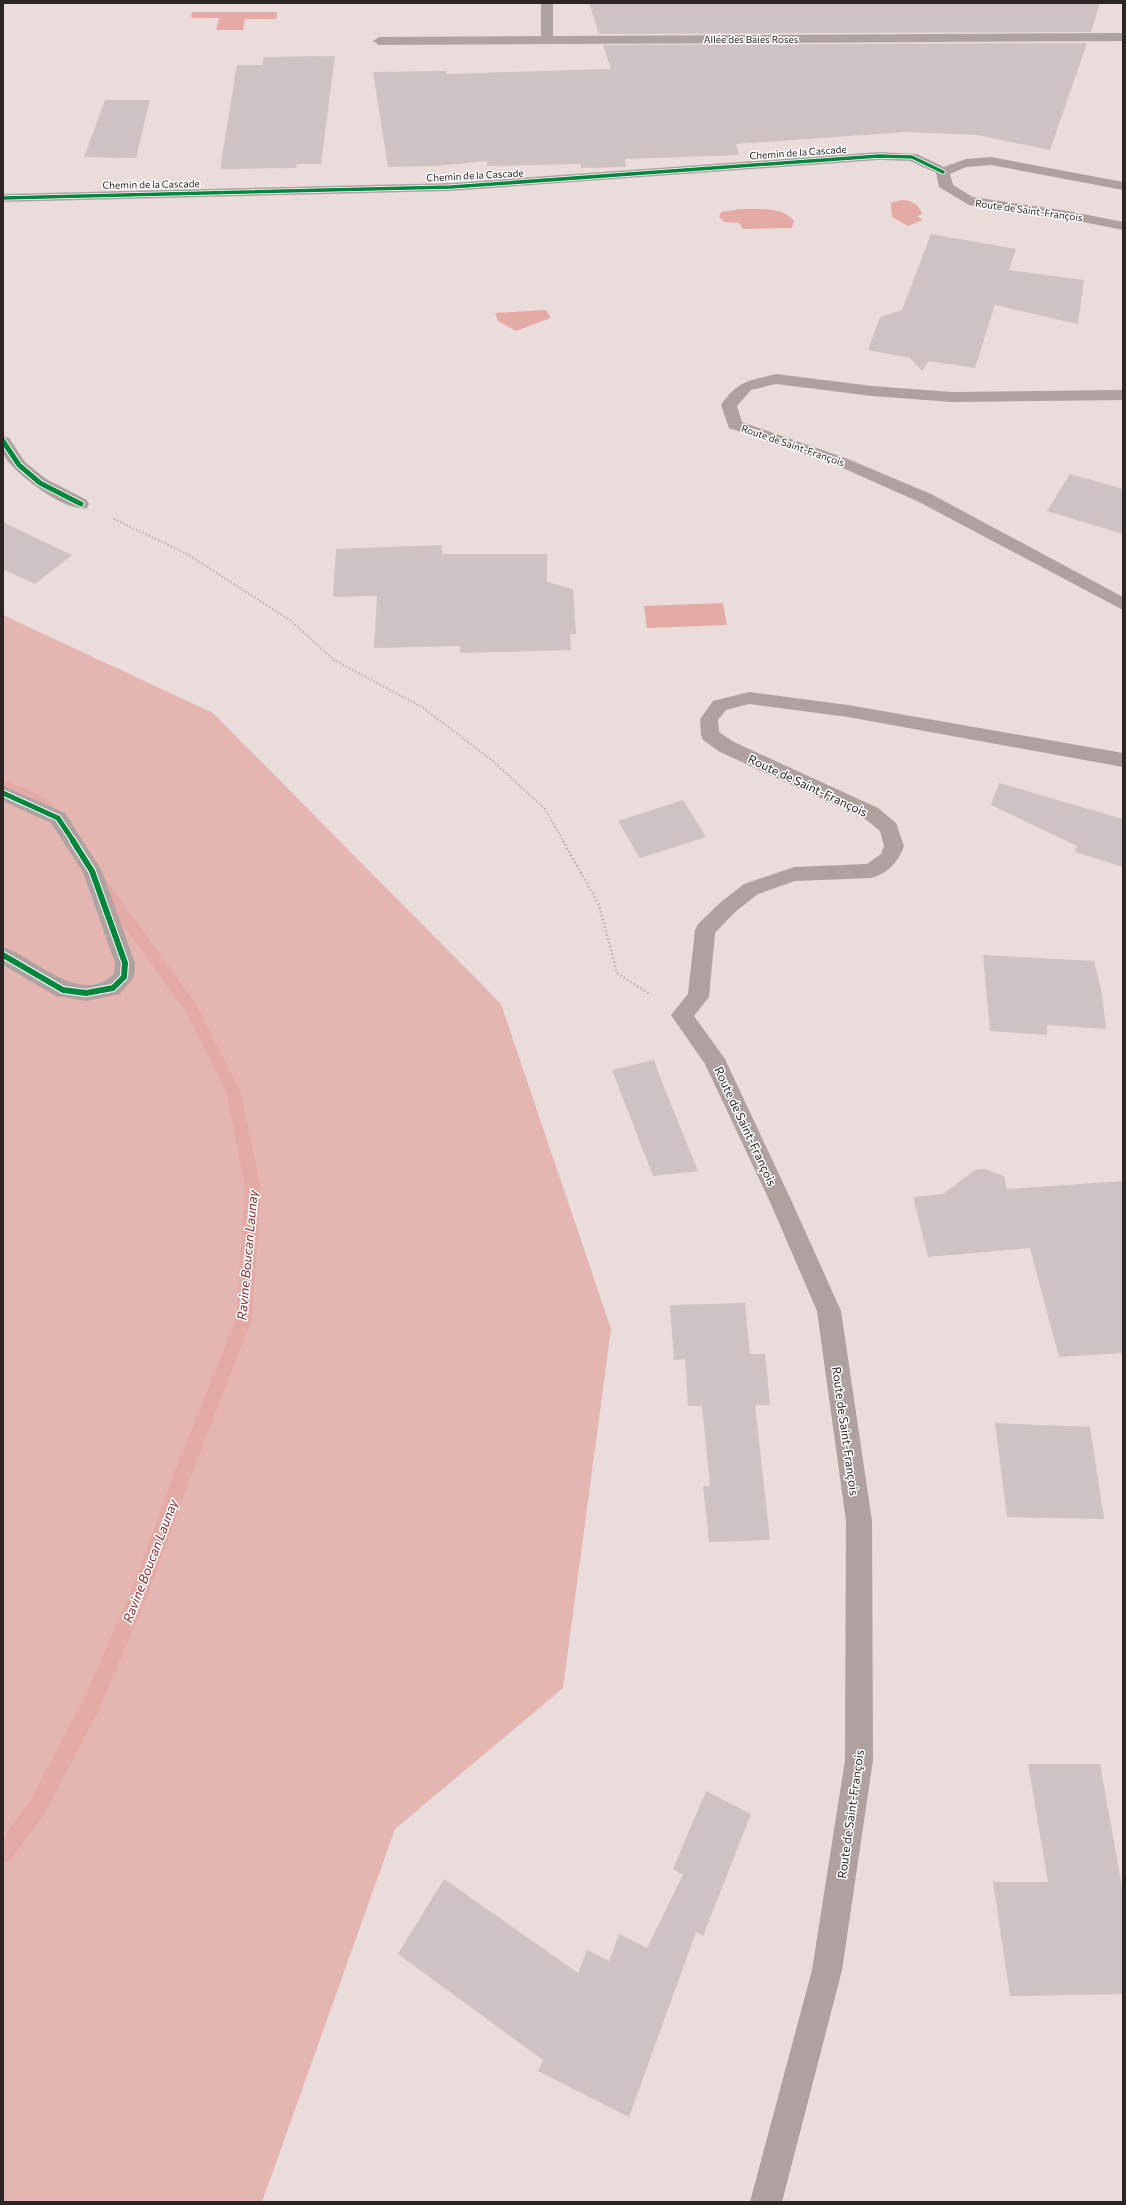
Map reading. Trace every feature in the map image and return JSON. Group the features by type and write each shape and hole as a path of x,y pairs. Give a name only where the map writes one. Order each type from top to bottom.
{"main road":[{"path":"943,172 956,165 964,163 991,161 1123,186"},
{"name":"Route de Saint-François","path":"943,172 946,188 969,201 1068,215 1123,226"},
{"name":"Route de Saint-François","path":"1123,395 952,397 872,391 776,379 745,387 729,405 735,425 842,462 925,498 1123,604"},
{"name":"Route de Saint-François","path":"766,2202 827,1970 859,1760 859,1521 828,1311 781,1202 714,1059 682,1015 698,997 705,930 728,907 751,889 794,874 871,872 890,858 894,846 889,828 871,813 727,747 710,735 709,719 720,705 749,698 848,711 1123,760"}],"street":[{"path":"547,3 547,40"},
{"name":"Allée des Baies Roses","path":"379,40 1123,37"},
{"name":"Chemin de la Cascade","path":"3,198 451,187 879,156 912,157 943,172"},
{"path":"3,440 19,465 40,483 81,504"},
{"path":"3,793 58,818 92,871 125,963 124,977 113,988 86,993 63,990 3,955"}],"path":[{"path":"81,504 187,554 290,620 334,660 422,707 493,761 545,809 599,905 617,973 682,1015"}],"shaded area":[{"path":"192,12 277,12 276,19 245,19 243,30 216,30 219,18 191,18"},
{"path":"901,200 917,205 922,214 917,216 923,220 908,226 892,217 891,203"},
{"path":"742,209 770,210 784,213 790,216 794,221 792,228 743,229 739,223 725,222 719,217 721,212"},
{"path":"546,310 551,318 516,331 498,321 495,313"},
{"path":"723,603 727,625 647,628 644,606"},
{"path":"3,615 213,713 501,1004 611,1329 563,1688 395,1829 262,2202 3,2202"}],"building":[{"path":"589,3 1100,3 1091,32 599,34"},
{"path":"1087,43 1050,150 977,135 906,132 736,144 739,155 625,159 626,167 581,168 581,164 487,166 487,161 435,166 388,167 373,72 446,71 446,74 611,69 603,45"},
{"path":"335,56 321,164 297,164 296,168 220,169 237,65 262,65 264,57"},
{"path":"105,100 150,100 136,158 84,157"},
{"path":"931,234 1016,249 1009,270 1084,280 1078,324 995,305 975,368 929,361 922,371 910,358 868,350 880,317 902,310"},
{"path":"1070,474 1123,489 1123,534 1047,511"},
{"path":"3,522 72,555 35,584 3,569"},
{"path":"442,545 442,554 547,554 547,582 573,589 576,634 570,634 571,650 460,653 460,646 374,648 377,596 333,597 336,549"},
{"path":"999,783 1123,819 1123,867 1075,852 1077,846 991,805"},
{"path":"683,800 706,837 640,858 618,821"},
{"path":"983,955 1094,961 1102,994 1106,1029 1047,1025 1047,1035 990,1031"},
{"path":"654,1060 698,1171 653,1176 612,1070"},
{"path":"985,1169 1004,1176 1007,1189 1123,1181 1123,1353 1059,1357 1030,1248 928,1257 913,1197 943,1194 975,1170"},
{"path":"745,1303 750,1354 765,1354 770,1405 755,1405 770,1540 709,1542 703,1486 710,1486 702,1406 688,1406 685,1359 674,1360 670,1305"},
{"path":"995,1423 1090,1427 1104,1519 1007,1517"},
{"path":"1028,1764 1100,1764 1123,1892 1123,1994 1010,1996 993,1882 1048,1882"},
{"path":"706,1791 751,1814 703,1936 696,1932 629,2117 538,2071 543,2060 398,1954 444,1879 578,1973 587,1950 609,1961 619,1934 647,1948 683,1875 673,1869"}],"waterway":[{"name":"Ravine Boucan Launay","path":"3,786 18,790 39,800 55,816"},
{"name":"Ravine Boucan Launay","path":"3,1853 37,1808 91,1705 137,1599 182,1476 244,1319 253,1188 233,1091 191,1008 102,885"}],"cycle path":[{"path":"3,198 451,187 879,156 912,157 943,172"},
{"path":"3,441 19,465 40,483 81,504"},
{"path":"3,793 58,818 92,871 125,963 124,977 113,988 86,993 63,990 3,955"}]}
